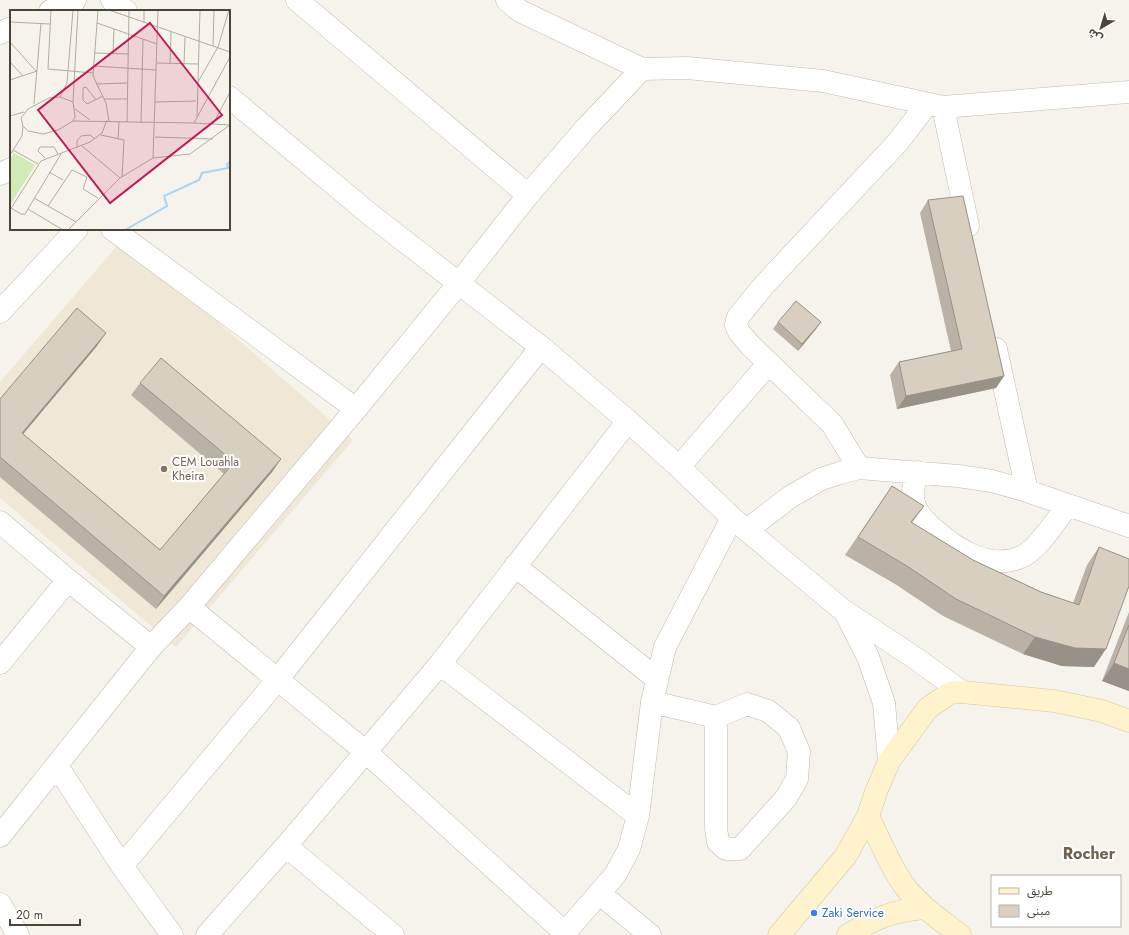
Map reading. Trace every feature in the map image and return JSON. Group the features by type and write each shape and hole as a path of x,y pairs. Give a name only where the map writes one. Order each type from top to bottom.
{"main road":[{"path":"779,935 845,857 868,816 889,761 928,708 950,693 962,692 1054,701 1102,711 1129,721"},
{"path":"868,816 894,869 906,887 924,908 960,935"},
{"path":"848,935 868,923 888,914 924,908"}],"street":[{"path":"52,10 75,0"},
{"path":"112,0 125,10"},
{"path":"297,0 528,195"},
{"path":"507,0 520,11 642,69 687,68 823,81 935,106 1129,92"},
{"path":"0,33 10,28"},
{"path":"0,836 151,647 189,607 356,409 459,283 528,195 586,128 642,69"},
{"path":"230,98 372,216 541,347 628,421 739,524 844,611 915,658 962,692"},
{"path":"935,106 973,245"},
{"path":"859,468 832,424 750,345 739,332 736,325 738,317 764,284 898,142 935,106"},
{"path":"0,174 10,170"},
{"path":"0,312 76,230"},
{"path":"113,230 356,409"},
{"path":"991,329 1027,491"},
{"path":"122,866 278,679 541,347"},
{"path":"679,467 769,363"},
{"path":"207,935 286,846 440,664 628,421"},
{"path":"189,607 366,752 564,934 615,875 629,848 638,816 652,702 665,647 739,524 821,479 840,472 859,468 917,472 992,481 1027,491 1129,526"},
{"path":"917,472 913,490 915,507 924,520 953,546 968,554 989,560 1008,562 1022,557 1032,550 1068,505"},
{"path":"0,522 68,580 151,647"},
{"path":"515,566 657,679"},
{"path":"0,663 68,580"},
{"path":"844,611 868,657 884,703 889,761"},
{"path":"440,664 638,816"},
{"path":"652,702 716,717 746,704 768,711 789,728 799,752 797,779 786,798 740,849 726,849 718,842 716,828 716,717"},
{"path":"57,766 122,866 172,935"},
{"path":"286,846 379,931"},
{"path":"599,894 650,935"},
{"path":"0,904 18,935"}],"shaded area":[{"name":"CEM Louahla Kheira","path":"123,239 353,440 176,647 0,498 0,382"}],"building":[{"path":"963,196 1004,376 906,396 899,362 962,349 928,200"},
{"path":"796,301 821,322 802,344 778,322"},
{"path":"77,308 106,333 22,433 160,550 234,462 140,383 161,358 281,459 164,596 0,457 0,399"},
{"path":"892,486 924,506 911,522 973,560 1041,592 1079,605 1099,547 1129,559 1129,586 1106,649 1075,648 1035,637 956,599 907,566 858,537"},
{"path":"1129,625 1129,669 1114,663"}],"place":[{"name":"CEM Louahla Kheira","path":"164,469"},
{"name":"Zaki Service","path":"814,913"}],"district":[{"name":"Rocher","path":"1089,853"}]}
